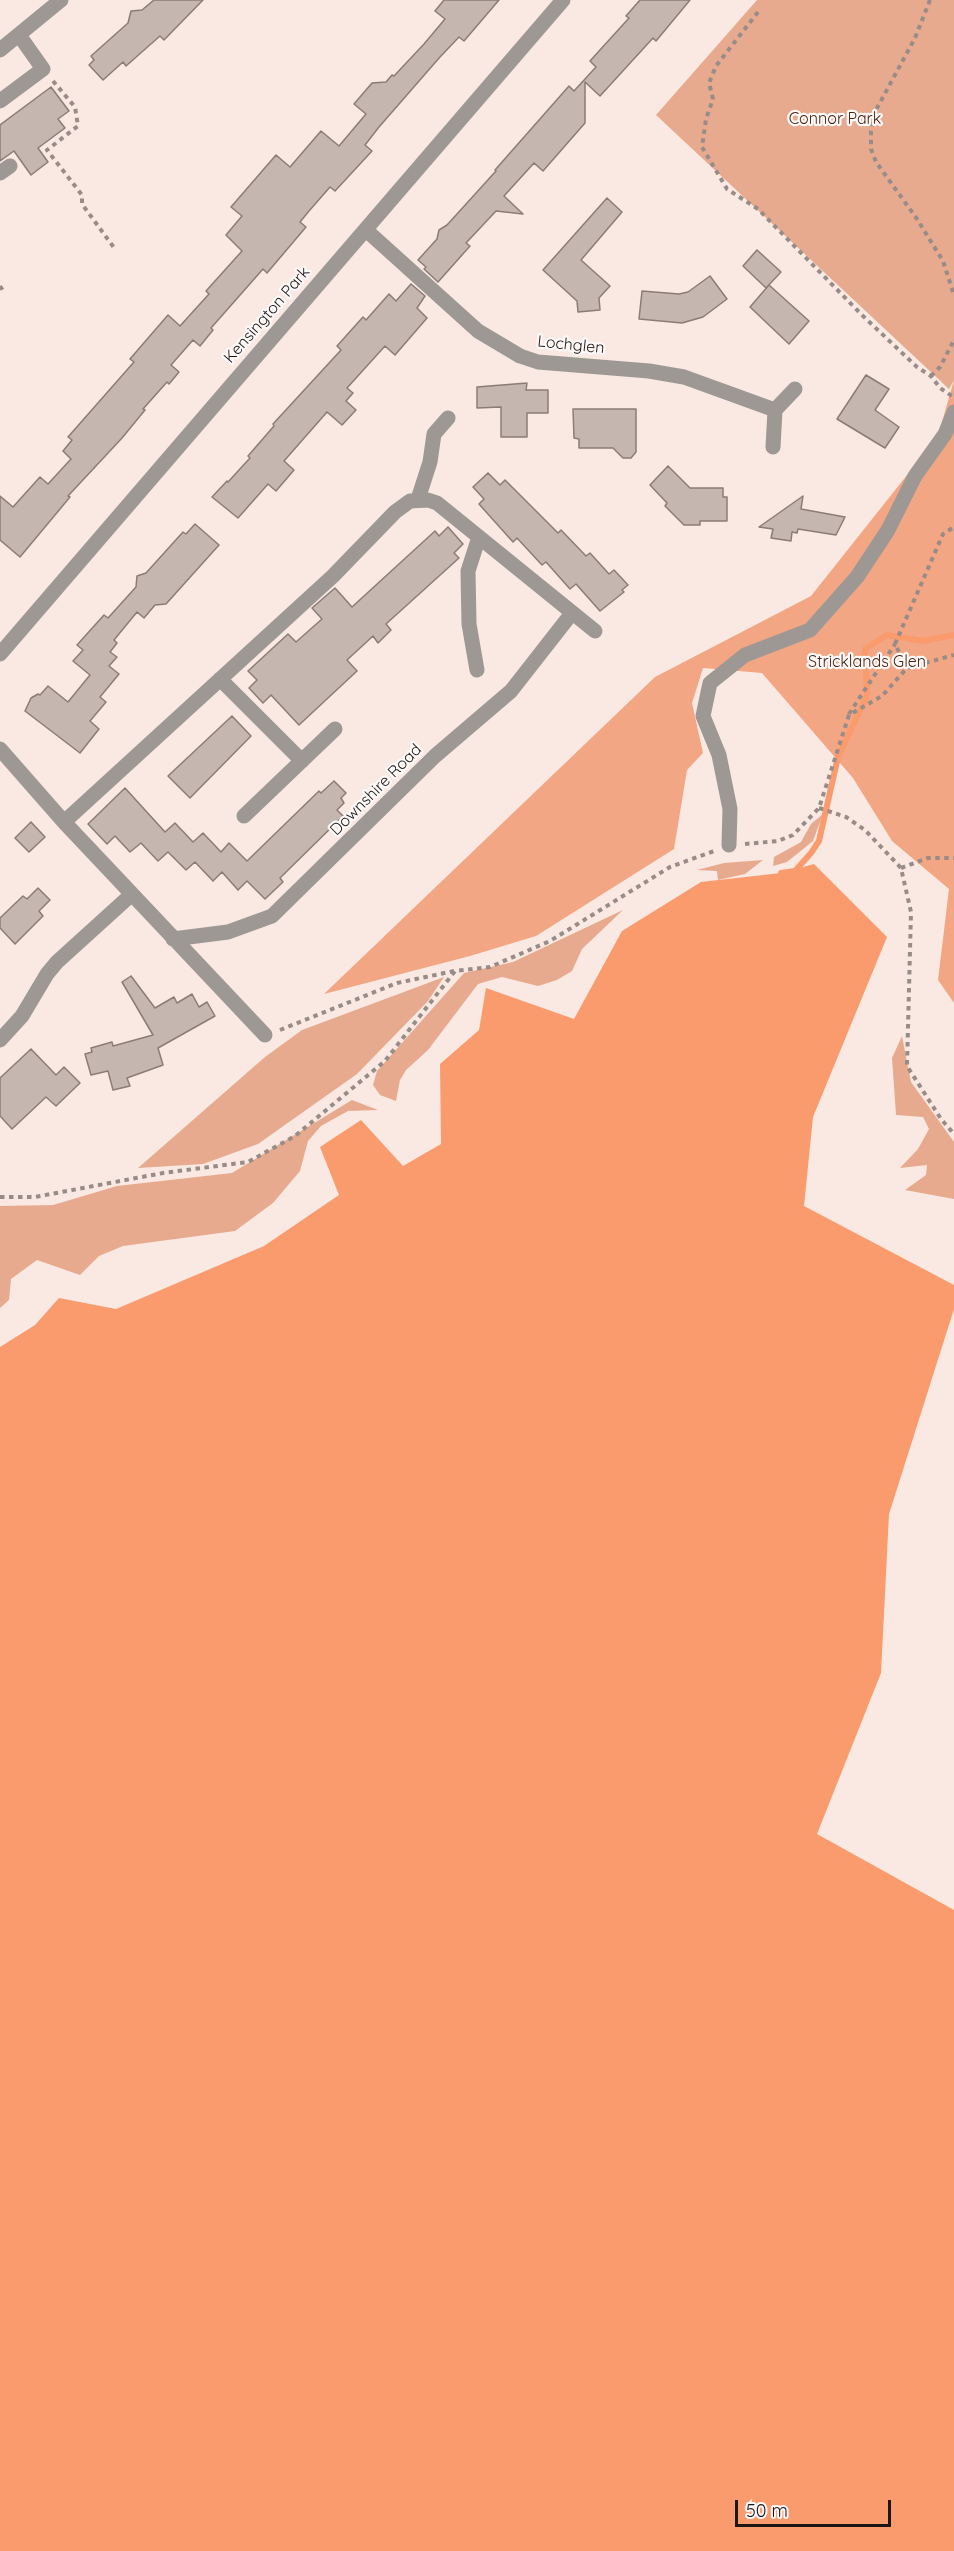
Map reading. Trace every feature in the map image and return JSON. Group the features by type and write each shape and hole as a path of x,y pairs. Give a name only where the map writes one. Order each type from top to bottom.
{"street":[{"path":"0,50 61,0"},
{"name":"Kensington Park","path":"0,654 563,0"},
{"path":"0,101 43,69 19,35"},
{"name":"Lochglen","path":"366,230 478,331 520,356 545,363 667,374 718,388 775,410"},
{"path":"773,447 775,410 795,389"},
{"path":"729,845 730,809 718,755 703,716 710,683 746,655 810,630 857,577 888,530 915,476 945,434 954,412"},
{"path":"418,499 430,462 434,434 448,418"},
{"path":"64,822 333,576 395,512 410,501 418,499 437,503 594,632"},
{"path":"477,670 469,624 468,571 478,537"},
{"name":"Downshire Road","path":"173,939 228,932 272,916 435,756 510,691 572,613"},
{"path":"220,679 302,761"},
{"path":"244,816 335,729"},
{"path":"0,749 64,822 265,1035"},
{"path":"0,1040 22,1016 47,974 57,962 132,894"}],"path":[{"path":"930,0 915,38 876,110 871,130 871,149 876,162 917,219 943,261 954,295"},
{"path":"758,12 716,66 709,83 713,99 706,119 702,147 727,189 758,208 863,316 917,368 931,376 940,388 954,397"},
{"path":"43,69 75,107 78,126 47,150 82,195 82,204 115,249"},
{"path":"0,286 4,292"},
{"path":"931,376 940,367 954,340"},
{"path":"265,1035 397,983 455,971 490,968 550,941 670,867 729,845 778,841 793,835 819,808 849,715 895,644 943,534 954,527"},
{"path":"895,644 908,668"},
{"path":"849,715 879,697 908,668 954,655"},
{"path":"819,808 846,817 865,830 880,849 901,868 911,912 907,1066 954,1134"},
{"path":"901,868 928,858 954,858"},
{"path":"0,1197 34,1197 163,1173 248,1162 295,1136 385,1060 455,971"}],"green space":[{"name":"Connor Park","path":"757,0 954,0 954,380 949,389 656,115"},
{"name":"Stricklands Glen","path":"954,380 954,1003 938,980 949,889 892,841 853,778 762,673 703,668 692,703 703,753 687,770 674,849 536,936 470,956 324,994 655,677 811,596 938,436"},
{"path":"823,814 813,841 787,862 773,866 774,857 801,842 811,824"},
{"path":"763,860 745,874 718,880 717,871 697,870 724,863"},
{"path":"623,910 582,949 572,971 557,980 538,986 502,977 478,984 428,1050 406,1070 400,1080 396,1101 380,1095 373,1085 377,1071 464,973 513,962"},
{"path":"444,977 428,1001 357,1074 258,1144 203,1164 138,1168 265,1057 302,1030"},
{"path":"902,1036 911,1082 954,1142 954,1199 905,1190 926,1175 927,1165 900,1168 918,1149 929,1129 923,1117 896,1115 892,1058"},
{"path":"352,1100 378,1110 348,1111 321,1126 308,1141 300,1171 273,1203 235,1231 123,1246 99,1256 80,1275 37,1260 11,1279 9,1300 0,1308 0,1206 53,1205 117,1186 232,1173"}],"shaded area":[{"path":"814,864 887,937 813,1117 804,1206 954,1285 954,1309 889,1514 881,1673 817,1834 954,1910 954,2551 0,2551 0,1347 35,1325 59,1298 116,1309 264,1246 339,1195 320,1147 361,1120 403,1166 441,1144 440,1064 479,1030 486,988 574,1019 622,931 701,882 781,873"}],"building":[{"path":"154,0 203,0 164,40 160,36 126,66 123,62 103,80 89,65 94,60 91,56 128,23 131,11 142,10"},
{"path":"444,0 499,0 464,41 459,37 440,57 379,127 365,145 372,151 335,191 330,187 309,211 300,222 306,227 267,273 263,269 211,328 213,330 200,346 193,340 171,365 179,372 169,384 167,382 122,438 68,496 70,497 20,557 0,540 0,496 13,507 40,477 48,484 71,459 63,451 72,440 68,437 134,362 130,359 168,315 180,326 209,294 206,291 242,251 226,235 242,216 231,207 276,155 290,167 321,131 339,146 366,114 354,104 372,83 386,82 392,75 394,76 424,44 445,19 435,11"},
{"path":"640,0 690,0 656,41 653,38 600,96 585,82 585,123 543,171 534,163 504,196 523,214 496,211 466,243 470,246 438,282 418,260 437,239 439,230 447,225 496,171 569,86 574,91 596,67 590,61 629,18 626,16"},
{"path":"51,87 69,111 58,119 65,128 38,148 48,162 31,175 14,151 0,161 0,125"},
{"path":"607,198 622,212 581,260 610,286 599,298 600,310 578,312 577,301 543,270"},
{"path":"757,250 781,272 766,288 743,266"},
{"path":"710,276 727,299 703,317 682,323 639,319 642,291 679,294 688,292"},
{"path":"411,284 425,296 417,308 427,318 395,355 385,346 347,388 353,393 346,401 356,410 342,425 327,412 284,461 294,470 276,491 268,484 238,518 212,497 250,458 248,456 274,426 273,424 341,350 337,346 363,317 366,320 389,294 396,301"},
{"path":"769,285 809,321 789,344 750,307"},
{"path":"866,375 889,389 875,410 899,427 885,448 837,419"},
{"path":"527,383 526,390 548,390 548,413 527,413 527,437 501,437 501,407 477,408 477,387"},
{"path":"573,409 636,409 636,452 631,458 623,458 613,448 579,448 579,439 574,438"},
{"path":"668,466 690,488 723,488 723,497 727,497 727,521 700,521 700,525 684,525 665,506 667,503 650,485"},
{"path":"488,473 500,485 505,480 558,533 561,530 586,556 590,553 609,574 614,570 628,585 622,590 624,592 600,611 576,584 570,589 546,562 542,565 517,538 513,542 479,504 484,499 473,487"},
{"path":"803,496 801,509 845,517 836,535 798,529 797,533 792,532 791,541 771,538 773,529 759,527"},
{"path":"195,524 219,545 166,604 155,605 144,618 137,612 114,640 117,643 110,652 117,657 109,666 119,674 100,697 106,702 90,721 99,729 80,753 25,711 31,698 40,695 48,686 68,702 90,675 73,661 83,650 77,645 104,615 108,618 136,587 137,576 146,573 183,532 186,534"},
{"path":"448,527 463,544 454,553 459,558 386,624 391,630 378,643 373,636 347,660 357,671 299,725 271,695 263,703 249,688 257,680 248,671 288,634 296,642 322,619 312,608 335,588 352,607 435,531 439,536"},
{"path":"232,716 251,736 190,798 168,776"},
{"path":"334,781 346,793 341,798 344,803 337,810 343,816 280,878 283,882 265,899 247,881 238,890 222,872 213,881 195,862 186,870 168,852 158,861 141,843 130,852 115,836 107,844 88,824 125,788 165,832 175,823 193,842 203,833 221,852 229,843 247,861 319,791 321,793"},
{"path":"31,822 45,837 29,852 15,838"},
{"path":"38,888 50,900 39,911 43,916 15,944 0,928 0,918 23,896 27,899"},
{"path":"131,976 155,1008 174,997 177,1003 192,994 199,1007 207,1002 215,1016 158,1048 163,1065 127,1078 130,1086 113,1090 108,1071 91,1075 85,1054 92,1052 91,1048 112,1042 113,1046 153,1035 122,982"},
{"path":"31,1049 56,1075 64,1067 80,1083 56,1106 46,1097 12,1129 0,1116 0,1078"}],"waterway":[{"path":"781,873 795,871 819,841 838,757 867,696 865,649 887,635 923,641 954,635"}]}
